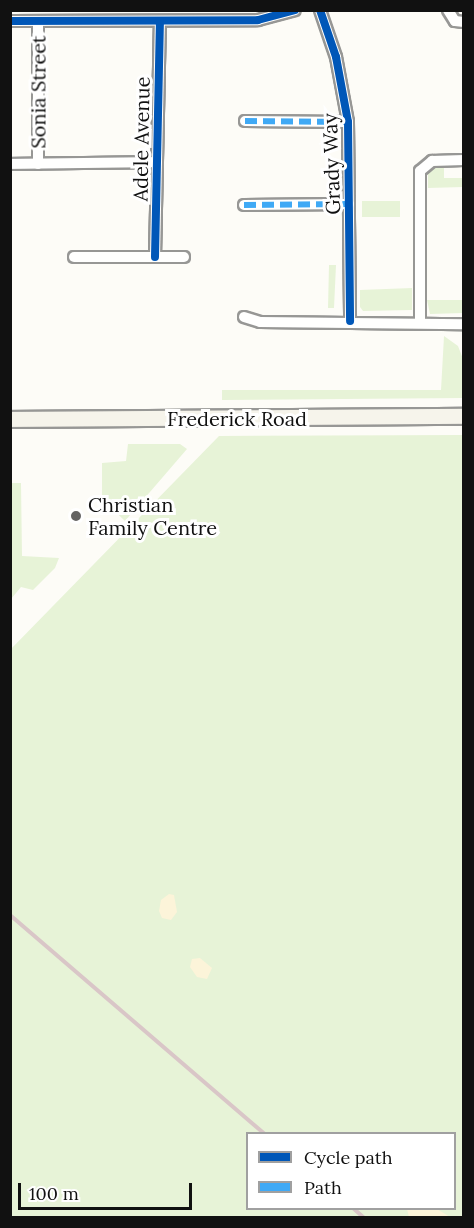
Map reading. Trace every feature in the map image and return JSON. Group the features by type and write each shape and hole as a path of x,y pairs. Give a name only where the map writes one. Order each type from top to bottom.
{"main road":[{"name":"Frederick Road","path":"10,419 464,416"}],"street":[{"path":"10,21 141,16 160,21 258,20 295,10"},
{"name":"Grady Way","path":"320,10 336,57 348,122 350,321"},
{"path":"448,10 455,21 464,22"},
{"name":"Sonia Street","path":"38,21 38,164"},
{"name":"Adele Avenue","path":"155,257 160,21"},
{"name":"Grady Way","path":"245,121 348,122"},
{"path":"420,321 420,171 432,161 464,160"},
{"path":"10,164 157,162"},
{"name":"Grady Way","path":"244,205 349,204"},
{"path":"74,257 184,257"},
{"path":"244,317 260,322 420,321 464,324"}],"green space":[{"path":"432,166 444,166 444,178 463,178 463,187 428,188 428,170"},
{"path":"362,201 400,201 400,217 362,217"},
{"path":"329,265 336,265 334,308 328,308"},
{"path":"412,288 412,310 363,311 360,307 360,290"},
{"path":"427,300 463,300 463,313 430,314"},
{"path":"444,336 458,346 463,359 463,398 222,400 222,390 441,390"},
{"path":"463,435 463,1217 11,1217 10,650 219,436"},
{"path":"128,444 180,444 187,449 125,521 102,499 102,463 126,461"},
{"path":"11,483 21,483 22,556 59,558 55,568 33,590 21,587 11,599"}],"sand":[{"path":"169,894 174,895 177,912 171,920 162,918 159,911 161,900"},
{"path":"200,958 212,968 207,979 197,977 190,967 192,959"},
{"path":"407,1210 439,1210 450,1217 409,1217"}],"railway":[{"path":"10,915 263,1132"},
{"path":"355,1210 364,1218"}],"marked path":[{"path":"245,121 348,122"},
{"path":"244,205 349,204"}],"cycle path":[{"path":"10,21 258,20 295,10"},
{"path":"320,10 336,57 348,122 350,321"},
{"path":"155,257 160,21"}],"place":[{"name":"Christian Family Centre","path":"76,516"}]}
